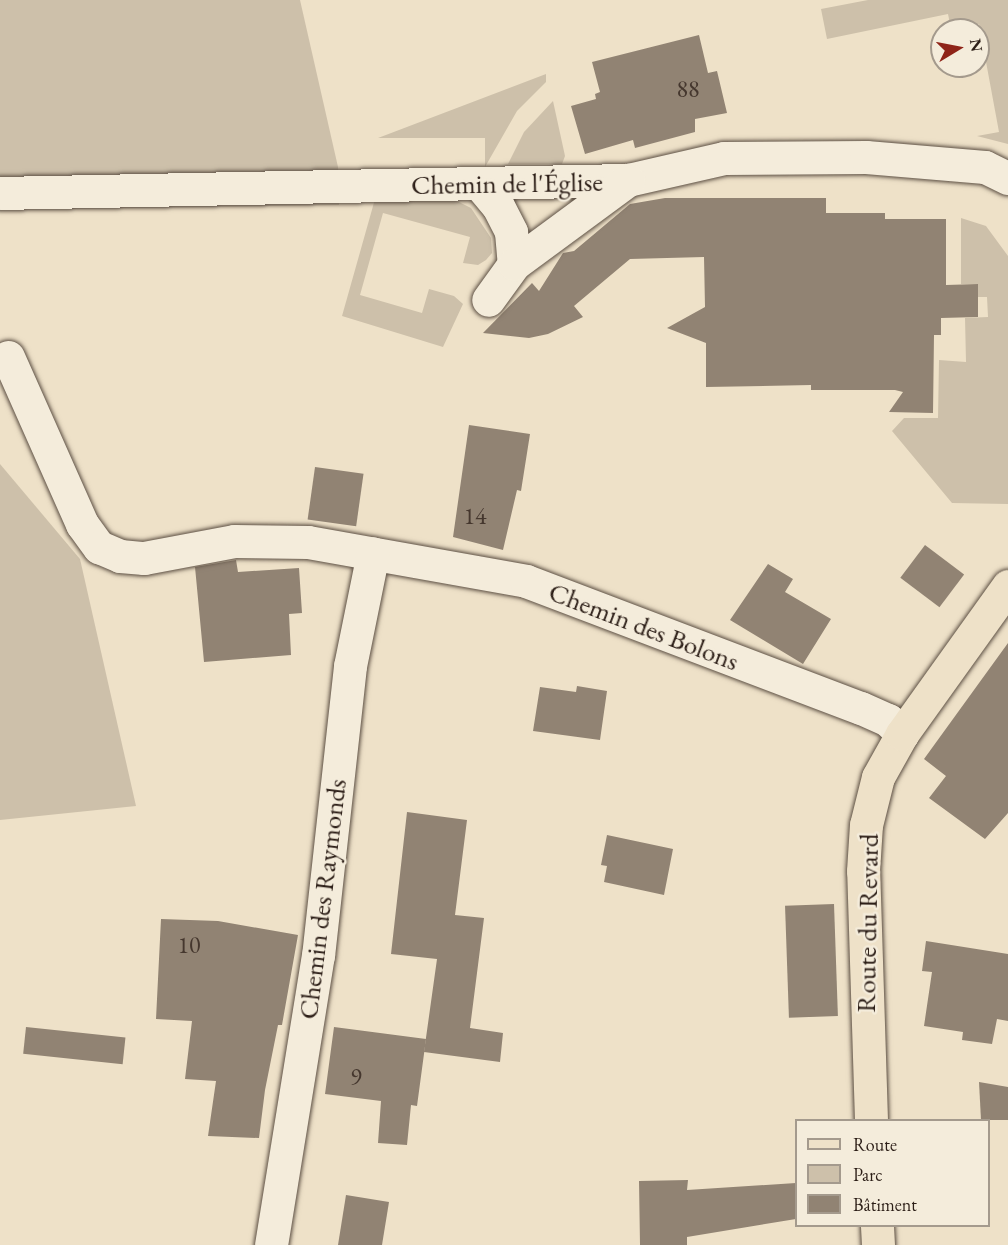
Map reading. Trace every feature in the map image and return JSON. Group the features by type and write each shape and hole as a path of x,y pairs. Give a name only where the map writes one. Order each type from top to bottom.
{"main road":[{"name":"Route du Revard","path":"871,1119 865,1025 866,825 879,777 902,734 1008,586"}],"street":[{"name":"Chemin de l'Église","path":"0,193 321,185 481,186 628,180 724,158 857,157 985,167 1008,178"},
{"path":"488,300 514,264 628,180"},
{"path":"481,186 498,206 511,232 514,264"},
{"name":"Chemin des Bolons","path":"8,357 82,524 99,547 120,556 144,558 234,541 308,542 526,581 861,708 888,720 902,734"},
{"name":"Chemin des Raymonds","path":"271,1245 318,956 350,666 373,553"}],"green space":[{"path":"0,0 300,0 338,167 339,205 0,210"},
{"path":"868,0 1008,0 1008,144 977,136 999,132 989,78 990,18 949,18 948,14 827,39 821,9"},
{"path":"546,74 546,82 517,111 485,167 485,138 378,138"},
{"path":"553,101 565,156 562,164 508,164 524,132"},
{"path":"375,199 455,200 471,208 491,238 492,253 486,260 478,265 463,263 470,237 383,213 360,295 422,313 429,289 454,296 463,304 443,347 342,316"},
{"path":"961,218 986,226 1008,256 1008,504 952,503 892,431 904,418 938,418 939,360 966,362 965,318 988,317 987,297 978,297 978,284 961,284"},
{"path":"0,464 80,559 136,806 0,820"}],"building":[{"path":"699,35 708,73 717,71 727,113 695,119 695,132 635,148 633,140 585,154 571,106 596,99 595,94 600,92 592,62"},
{"path":"665,198 826,198 826,213 885,213 885,219 946,219 946,285 978,284 978,317 941,318 941,335 934,335 933,413 889,412 903,392 895,390 811,390 811,385 706,387 706,343 667,328 705,307 704,257 630,259 574,306 583,317 548,334 529,338 483,333 532,283 539,291 563,253 574,251 630,204"},
{"path":"469,425 530,434 521,491 517,490 503,550 453,537"},
{"path":"315,467 364,474 356,526 308,519"},
{"path":"925,545 964,574 939,607 900,578"},
{"path":"236,560 238,572 299,568 302,613 289,614 291,655 204,662 195,567"},
{"path":"768,564 793,579 785,592 831,619 803,664 730,620"},
{"path":"1008,643 1008,813 985,839 929,798 946,776 924,759"},
{"path":"577,686 607,691 600,740 533,731 540,687 576,692"},
{"path":"407,812 467,820 455,915 484,918 470,1028 503,1033 500,1062 424,1052 437,959 391,954"},
{"path":"607,835 673,849 664,895 604,882 607,866 601,865"},
{"path":"834,904 838,1016 789,1018 785,906"},
{"path":"161,919 218,921 298,935 282,1025 278,1025 265,1090 259,1138 208,1136 216,1081 185,1079 192,1021 156,1019"},
{"path":"926,941 1008,954 1008,1021 997,1019 992,1044 962,1040 963,1032 924,1026 932,972 922,971"},
{"path":"26,1027 125,1037 123,1064 23,1054"},
{"path":"334,1027 426,1039 417,1106 411,1105 407,1145 378,1143 381,1101 325,1094"},
{"path":"979,1082 1008,1087 1008,1120 981,1119"},
{"path":"688,1180 687,1190 795,1183 795,1219 687,1237 687,1245 640,1245 639,1181"},
{"path":"346,1195 389,1202 382,1245 338,1245"}]}
